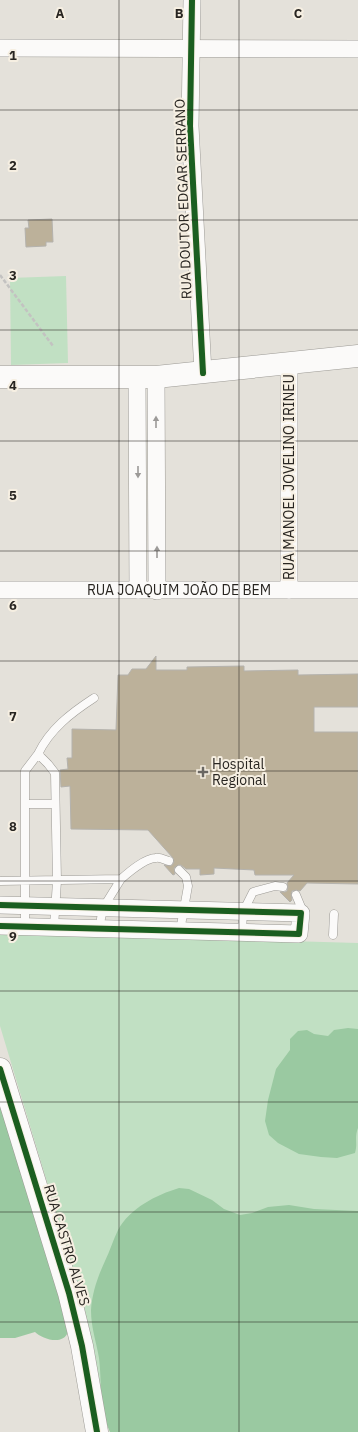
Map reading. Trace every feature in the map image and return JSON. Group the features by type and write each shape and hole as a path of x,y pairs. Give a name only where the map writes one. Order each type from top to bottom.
{"street":[{"name":"RUA DOUTOR EDGAR SERRANO","path":"192,0 190,126 203,373"},
{"path":"0,48 358,49"},
{"path":"0,377 147,377 203,373 358,356"},
{"name":"RUA MANOEL JOVELINO IRINEU","path":"288,364 289,590"},
{"path":"138,590 147,377"},
{"path":"147,377 157,590"},
{"name":"RUA JOAQUIM JOÃO DE BEM","path":"0,590 358,590"},
{"path":"0,905 301,913 298,934 0,926"},
{"name":"RUA CASTRO ALVES","path":"0,1069 78,1324 97,1432"}],"lane":[{"path":"25,927 25,771 38,754 44,742 58,726 75,710 94,698"},
{"path":"38,754 48,764 54,773 57,881 54,906 54,927"},
{"path":"25,804 55,804"},
{"path":"99,929 103,908 121,879 134,868 156,857 169,860"},
{"path":"179,870 186,877 188,886 180,931"},
{"path":"0,881 121,879"},
{"path":"242,932 243,912 254,892 275,886 283,887"},
{"path":"296,895 301,907 301,913"},
{"path":"333,935 334,914"}],"path":[{"path":"0,275 53,346"}],"green space":[{"path":"66,276 68,363 11,365 10,278"},
{"path":"0,933 358,943 358,1432 110,1432 84,1305 0,1026"},
{"path":"348,1028 358,1029 358,1128 355,1153 337,1158 299,1154 278,1143 269,1135 265,1121 268,1100 276,1069 290,1050 290,1039 298,1031 307,1030 314,1034 328,1036 334,1030"},
{"path":"0,1102 20,1159 18,1166 22,1169 70,1319 68,1332 62,1339 47,1339 35,1332 15,1338 0,1338"},
{"path":"179,1188 189,1189 212,1200 224,1209 240,1215 252,1213 268,1207 289,1205 314,1209 358,1211 358,1432 110,1432 106,1423 102,1405 99,1358 91,1316 96,1285 116,1234 123,1222 144,1203 161,1194"}],"building":[{"path":"52,219 53,242 46,242 46,246 26,247 25,228 29,228 28,220"},
{"name":"Hospital Regional","path":"156,656 156,670 187,670 187,667 244,666 244,671 298,670 298,675 358,674 358,707 314,707 314,732 358,732 358,884 307,883 300,891 292,891 292,900 290,902 280,892 287,891 287,883 294,875 255,875 254,870 214,868 214,874 200,875 200,869 186,869 181,865 178,865 174,868 175,874 173,875 164,865 172,865 174,862 173,858 148,830 71,829 70,786 61,787 60,770 68,769 67,758 72,758 72,729 116,730 118,675 128,675 132,669 146,669"}],"cycle path":[{"path":"192,0 190,126 203,373"},
{"path":"0,905 301,913 299,934 0,926"},
{"path":"0,1069 69,1293 82,1346 97,1432"}],"place":[{"name":"Hospital Regional","path":"203,772"}]}
